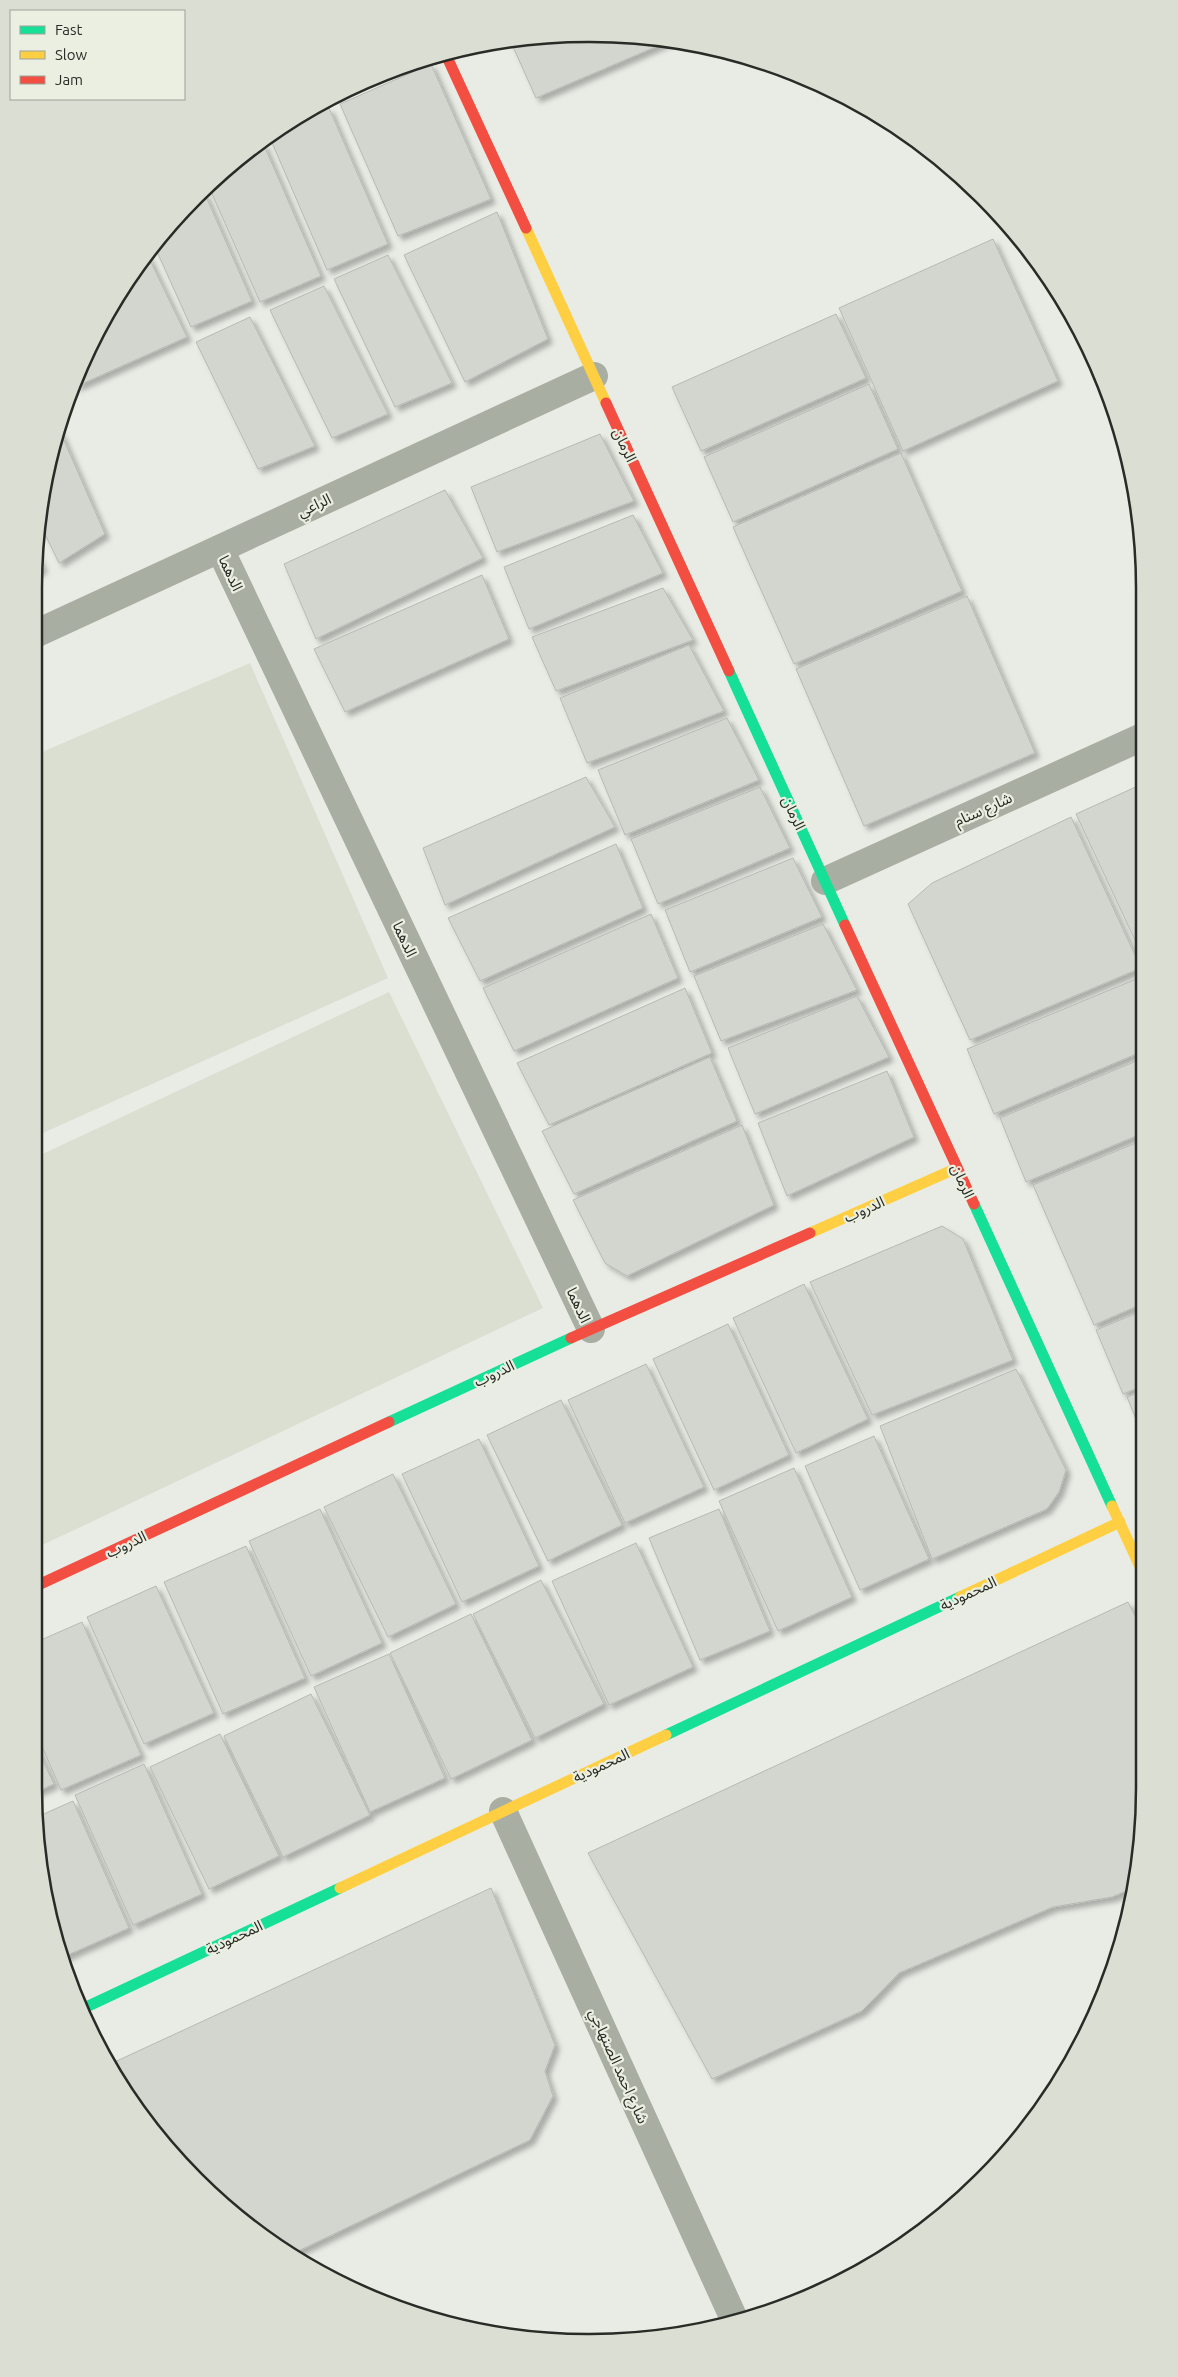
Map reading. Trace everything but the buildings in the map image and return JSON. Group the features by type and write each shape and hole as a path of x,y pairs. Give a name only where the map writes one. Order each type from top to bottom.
{"street":[{"name":"الرمان","path":"449,61 1136,1558"},
{"name":"الراعي","path":"42,631 594,376"},
{"name":"الدهما","path":"220,549 590,1329"},
{"name":"شارع سنام","path":"825,881 1136,740"},
{"name":"الدروب","path":"42,1583 590,1329 957,1168"},
{"name":"المحمودية","path":"88,2006 1120,1522"},
{"name":"شارع احمد الصنهاجي","path":"503,1811 732,2315"}],"shaded area":[{"path":"250,663 388,978 42,1133 42,752"},
{"path":"389,992 543,1308 42,1545 42,1154"}],"traffic: fast":[{"path":"729,671 845,925"},
{"path":"974,1204 1112,1506"},
{"path":"389,1422 571,1338"},
{"path":"666,1735 960,1597"},
{"path":"88,2006 340,1888"}],"traffic: slow":[{"path":"526,228 606,403"},
{"path":"810,1233 957,1168"},
{"path":"1112,1506 1136,1558"},
{"path":"960,1597 1120,1522"},
{"path":"340,1888 666,1735"}],"traffic: jam":[{"path":"449,61 526,228"},
{"path":"606,403 729,671"},
{"path":"845,925 974,1204"},
{"path":"571,1338 810,1233"},
{"path":"42,1583 389,1422"}]}
